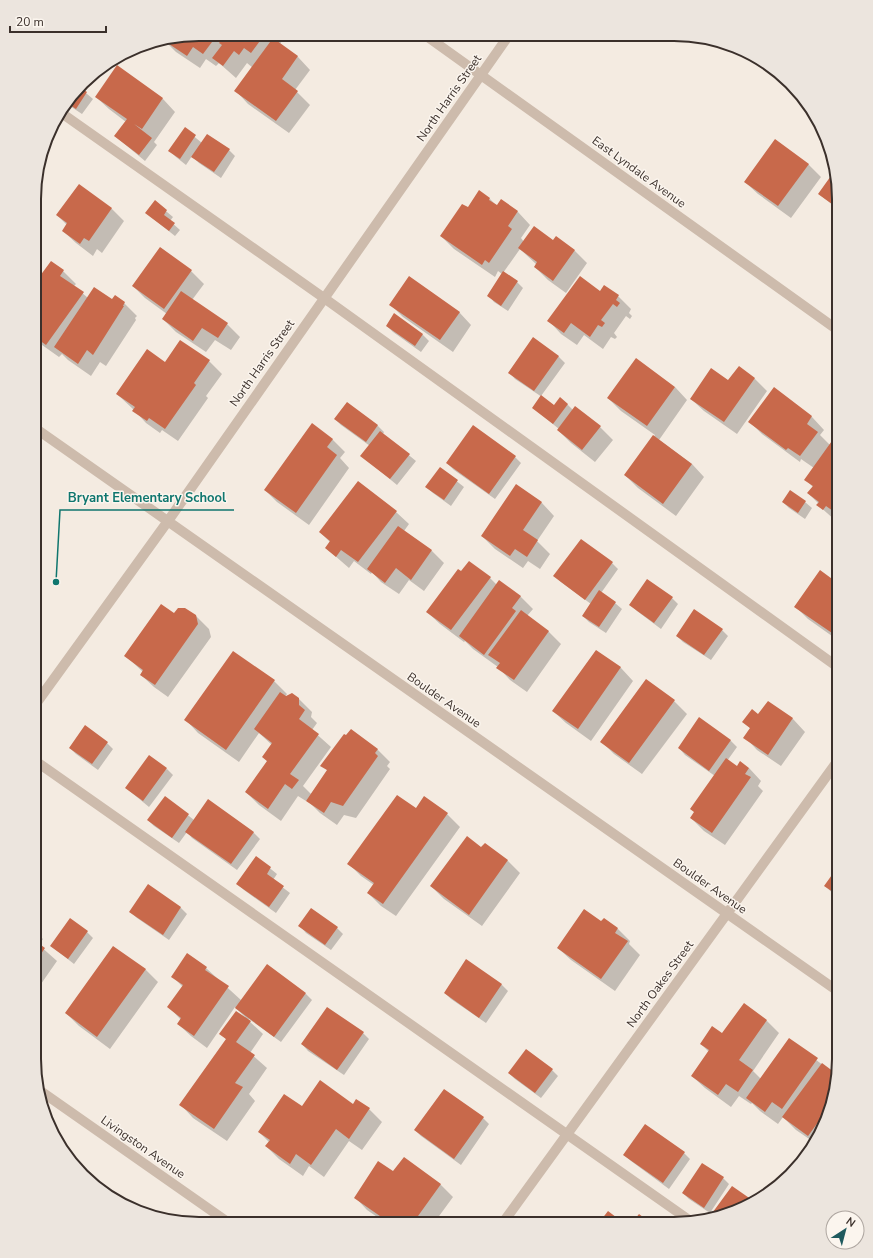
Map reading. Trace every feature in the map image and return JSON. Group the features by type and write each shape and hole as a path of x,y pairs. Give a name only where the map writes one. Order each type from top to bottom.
{"street":[{"name":"East Lyndale Avenue","path":"433,41 832,326"},
{"name":"North Harris Street","path":"41,697 168,521 505,41"},
{"path":"65,116 324,298 832,663"},
{"name":"Boulder Avenue","path":"41,432 832,987"},
{"path":"41,765 566,1135 685,1217"},
{"name":"North Oakes Street","path":"507,1217 832,769"},
{"name":"Livingston Avenue","path":"45,1094 220,1217"}],"building":[{"path":"189,41 213,41 203,54 193,47 187,56 169,44"},
{"path":"220,41 260,41 251,53 244,48 239,55 234,51 223,66 212,58 222,45 219,43"},
{"path":"271,41 277,41 298,56 282,79 298,91 276,121 234,91"},
{"path":"117,65 163,98 142,129 134,124 152,138 139,155 114,136 127,119 95,97"},
{"path":"84,90 87,92 76,109 72,106"},
{"path":"185,127 196,135 180,159 168,151"},
{"path":"207,134 230,149 214,172 191,157"},
{"path":"775,139 809,164 778,206 744,182"},
{"path":"831,176 832,204 818,194"},
{"path":"79,184 112,208 89,241 84,238 80,244 62,231 67,223 56,215"},
{"path":"479,190 490,198 489,200 497,205 501,199 518,211 508,226 512,229 489,263 485,260 482,265 440,236 462,204 468,207"},
{"path":"155,200 167,210 164,215 175,223 169,231 145,213"},
{"path":"534,226 553,240 556,236 575,250 553,281 534,267 537,262 518,248"},
{"path":"160,247 192,270 164,309 132,286"},
{"path":"51,261 64,270 60,276 84,292 46,345 41,341 41,275"},
{"path":"503,271 518,281 501,306 487,296"},
{"path":"409,276 460,312 440,340 389,305"},
{"path":"580,276 600,291 604,285 619,295 616,300 620,303 617,307 613,304 601,320 605,323 602,327 598,325 590,337 571,323 564,333 547,321"},
{"path":"94,287 112,299 115,295 125,302 124,306 93,355 87,350 78,364 54,347"},
{"path":"181,291 228,323 218,338 202,328 193,341 162,319"},
{"path":"394,313 423,334 415,346 386,326"},
{"path":"533,337 559,356 534,391 508,373"},
{"path":"180,340 210,360 194,383 196,385 165,429 149,418 147,421 132,411 135,407 116,394 147,349 165,362"},
{"path":"636,358 675,387 647,426 607,398"},
{"path":"739,366 755,378 724,422 690,399 711,368 728,380"},
{"path":"774,387 812,416 807,424 818,432 800,456 788,448 786,450 748,422"},
{"path":"541,395 554,405 560,397 568,404 553,424 532,408"},
{"path":"347,402 378,425 366,442 334,419"},
{"path":"575,406 601,426 582,450 557,430"},
{"path":"312,423 333,439 327,447 337,455 296,513 264,490"},
{"path":"473,425 516,456 489,494 446,463"},
{"path":"380,431 410,454 390,479 360,456"},
{"path":"653,435 692,464 663,504 624,475"},
{"path":"832,441 832,510 826,506 823,510 816,505 819,502 807,493 813,486 804,480"},
{"path":"440,467 458,480 444,500 425,487"},
{"path":"358,481 397,511 358,562 341,550 336,557 325,548 330,541 319,532"},
{"path":"516,484 542,502 523,530 538,540 527,557 515,549 510,556 481,536"},
{"path":"790,490 806,501 798,513 782,502"},
{"path":"398,526 432,550 411,580 396,568 385,583 367,569"},
{"path":"581,539 613,562 585,600 553,576"},
{"path":"469,561 491,577 451,630 426,612 458,569 461,571"},
{"path":"820,570 832,579 832,633 794,607"},
{"path":"647,579 673,597 654,623 629,605"},
{"path":"499,580 521,596 512,608 516,611 484,655 459,636"},
{"path":"599,590 616,602 599,627 582,616"},
{"path":"161,604 174,613 178,608 185,608 196,615 198,624 155,685 140,675 143,670 124,656"},
{"path":"694,609 723,629 704,655 676,636"},
{"path":"521,610 549,631 514,680 496,668 500,663 488,655"},
{"path":"596,650 621,667 578,729 552,711"},
{"path":"233,651 275,680 226,750 184,720"},
{"path":"646,679 675,700 629,763 600,742"},
{"path":"280,692 286,696 292,693 299,698 299,705 305,710 299,719 319,734 290,774 299,780 292,789 285,784 268,809 245,792 267,761 262,757 272,743 254,729"},
{"path":"768,701 793,718 768,755 743,738 750,728 742,722 752,709 758,714"},
{"path":"699,717 731,740 709,771 678,748"},
{"path":"85,725 108,742 92,764 69,748"},
{"path":"351,729 378,749 375,753 378,756 343,806 331,802 324,813 306,801 327,770 320,766 344,734 346,735"},
{"path":"149,755 167,768 143,801 125,788"},
{"path":"726,758 737,766 740,761 749,768 745,774 751,777 712,833 690,818 694,812 690,809"},
{"path":"397,795 416,808 424,796 448,813 383,904 367,893 374,883 347,864"},
{"path":"165,796 189,814 172,838 147,820"},
{"path":"208,799 254,832 231,864 185,832"},
{"path":"467,836 481,847 485,843 508,860 469,915 430,886"},
{"path":"256,856 271,867 267,874 284,886 269,907 236,884"},
{"path":"832,875 832,891 824,886"},
{"path":"148,884 181,907 163,935 129,912"},
{"path":"311,908 338,927 325,945 298,926"},
{"path":"584,909 601,921 604,918 618,928 615,933 628,941 601,979 557,948"},
{"path":"70,918 88,931 68,959 50,946"},
{"path":"41,945 45,948 41,954"},
{"path":"113,946 146,969 97,1037 65,1013"},
{"path":"187,953 207,967 205,970 229,986 194,1036 177,1024 181,1018 167,1007 183,985 171,977"},
{"path":"466,959 502,984 479,1018 444,993"},
{"path":"267,964 306,993 274,1037 235,1008"},
{"path":"744,1003 767,1020 739,1060 753,1070 738,1092 726,1084 718,1095 691,1076 709,1050 700,1044 712,1026 722,1033"},
{"path":"327,1007 364,1032 337,1070 301,1044"},
{"path":"236,1011 251,1021 236,1042 255,1055 235,1083 243,1087 214,1129 179,1105 226,1039 219,1034"},
{"path":"789,1038 818,1058 782,1109 772,1102 765,1112 746,1098"},
{"path":"526,1049 553,1069 535,1093 508,1073"},
{"path":"822,1063 832,1070 824,1110 820,1120 808,1136 782,1117"},
{"path":"320,1080 353,1104 356,1099 370,1108 349,1139 336,1129 311,1165 296,1154 290,1164 265,1146 270,1140 258,1132 284,1094 302,1106"},
{"path":"444,1089 484,1117 454,1159 414,1130"},
{"path":"645,1124 685,1152 663,1183 623,1155"},
{"path":"404,1157 441,1184 417,1217 381,1217 354,1198 378,1161 393,1171"},
{"path":"702,1163 724,1177 704,1208 682,1193"},
{"path":"732,1186 749,1198 725,1209 713,1212"},
{"path":"608,1211 616,1217 603,1217"}],"place":[{"name":"Bryant Elementary School","path":"56,582"}]}
